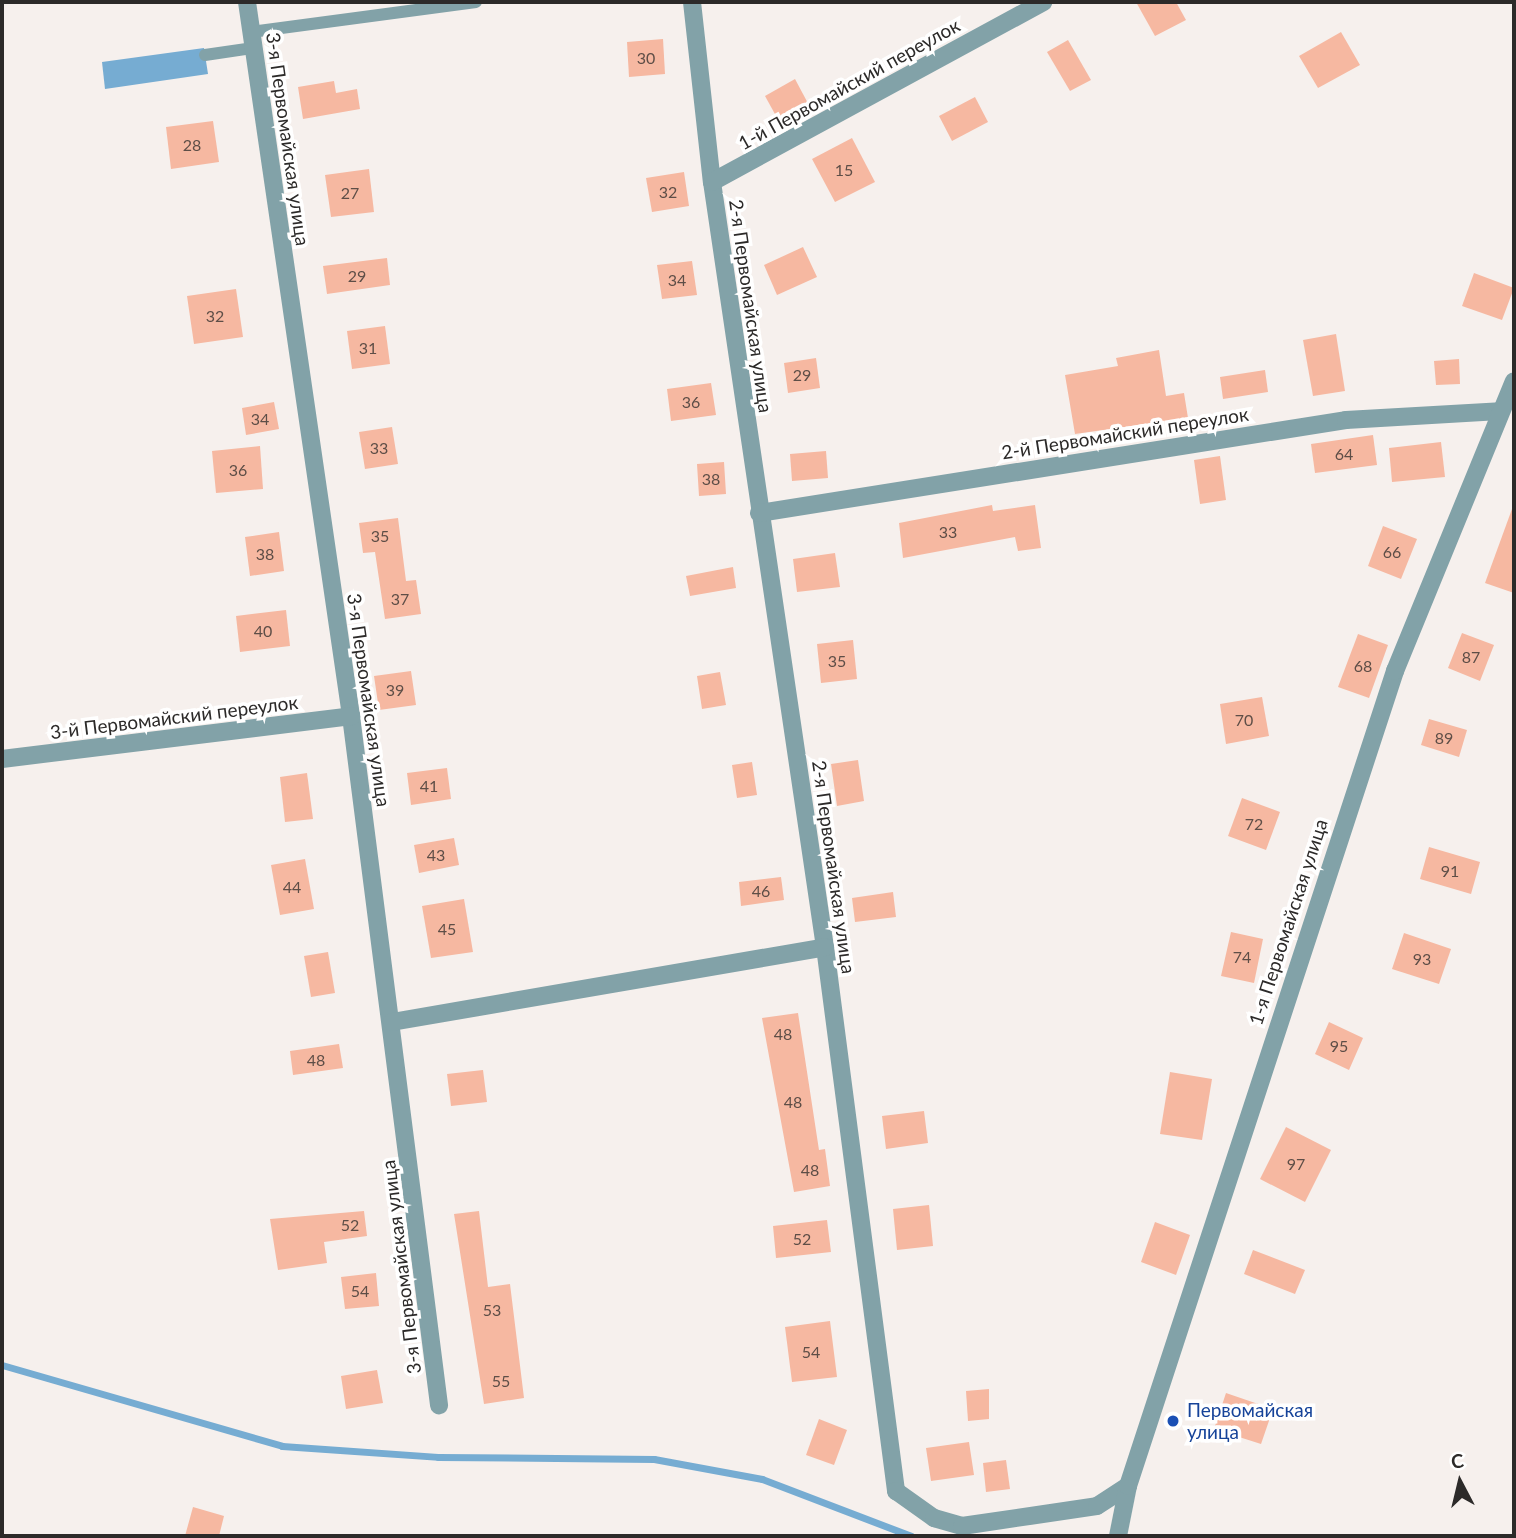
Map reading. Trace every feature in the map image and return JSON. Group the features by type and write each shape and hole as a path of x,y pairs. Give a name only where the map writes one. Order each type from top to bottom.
{"street":[{"name":"3-я Первомайская улица","path":"247,2 351,716 439,1405"},
{"name":"2-я Первомайская улица","path":"692,2 712,182 825,947 896,1491 933,1518 962,1526 1097,1506 1128,1486"},
{"name":"1-й Первомайский переулок","path":"712,182 1043,2"},
{"name":"1-я Первомайская улица","path":"1118,1536 1128,1486 1395,671 1514,381"},
{"name":"2-й Первомайский переулок","path":"759,513 1346,420 1500,411"},
{"name":"3-й Первомайский переулок","path":"2,759 351,716"},
{"path":"392,1022 825,947"}],"lane":[{"path":"205,55 252,40 475,2"}],"water":[{"path":"204,48 208,74 105,89 102,62"}],"building":[{"path":"1136,2 1176,2 1186,20 1155,36"},
{"path":"1341,32 1360,65 1318,88 1299,56"},
{"path":"663,39 665,74 629,77 627,42"},
{"path":"1068,40 1091,80 1070,91 1047,52"},
{"path":"795,79 811,109 781,125 765,96"},
{"path":"334,81 336,93 357,89 360,109 303,119 298,87"},
{"path":"975,97 988,122 952,141 939,116"},
{"path":"213,121 219,162 171,169 166,127"},
{"path":"852,138 875,182 835,202 812,159"},
{"path":"369,169 374,212 331,217 325,175"},
{"path":"684,172 689,206 652,212 646,178"},
{"path":"803,247 817,277 777,295 764,265"},
{"path":"387,258 390,285 327,294 323,266"},
{"path":"692,261 697,295 662,299 657,265"},
{"path":"1474,273 1514,288 1502,320 1462,306"},
{"path":"236,289 243,337 194,344 187,296"},
{"path":"385,326 390,364 352,369 347,331"},
{"path":"1336,334 1345,391 1313,396 1303,340"},
{"path":"1159,350 1166,396 1184,393 1188,418 1075,434 1065,375 1118,366 1116,358"},
{"path":"816,358 820,388 788,393 784,363"},
{"path":"1459,359 1460,384 1436,385 1434,361"},
{"path":"1265,370 1268,392 1223,399 1220,377"},
{"path":"711,383 716,415 671,421 667,389"},
{"path":"274,402 279,429 246,435 242,408"},
{"path":"392,427 398,464 365,469 359,432"},
{"path":"1373,435 1377,465 1315,473 1311,444"},
{"path":"1441,442 1445,477 1392,482 1389,448"},
{"path":"260,446 263,489 216,493 212,451"},
{"path":"826,451 828,478 792,481 790,454"},
{"path":"1220,456 1226,500 1200,504 1194,460"},
{"path":"724,462 726,494 699,496 697,464"},
{"path":"992,505 993,511 1035,505 1041,548 1018,551 1015,537 903,558 899,523"},
{"path":"1514,509 1514,593 1485,583"},
{"path":"398,518 406,581 416,580 421,614 385,619 375,552 363,553 359,523"},
{"path":"1383,526 1417,539 1401,579 1368,566"},
{"path":"279,532 284,571 250,576 245,537"},
{"path":"835,553 840,587 797,592 793,559"},
{"path":"733,567 736,588 690,596 686,576"},
{"path":"286,610 290,646 240,652 236,616"},
{"path":"1462,633 1494,645 1480,681 1448,668"},
{"path":"1358,634 1388,645 1369,698 1338,687"},
{"path":"853,640 857,679 821,683 817,644"},
{"path":"411,671 416,705 379,710 374,676"},
{"path":"720,672 726,705 702,709 697,676"},
{"path":"1262,697 1269,736 1226,744 1220,704"},
{"path":"1429,719 1467,730 1459,757 1421,745"},
{"path":"858,760 864,801 837,806 831,764"},
{"path":"752,762 757,795 737,798 732,765"},
{"path":"447,768 451,799 411,805 407,773"},
{"path":"307,773 313,819 285,822 280,777"},
{"path":"1242,798 1280,812 1266,850 1228,836"},
{"path":"454,838 459,865 419,873 414,845"},
{"path":"1429,847 1480,862 1471,894 1420,879"},
{"path":"305,859 314,909 280,915 271,865"},
{"path":"781,877 784,900 741,906 739,882"},
{"path":"893,892 896,917 855,922 852,898"},
{"path":"464,899 473,952 431,958 422,906"},
{"path":"1231,932 1263,939 1254,983 1221,976"},
{"path":"1404,933 1451,949 1439,984 1392,969"},
{"path":"328,952 335,993 311,997 304,956"},
{"path":"798,1013 819,1150 825,1149 830,1186 794,1192 762,1018"},
{"path":"1329,1022 1363,1038 1349,1070 1315,1054"},
{"path":"339,1044 343,1068 293,1075 290,1051"},
{"path":"483,1070 487,1102 451,1106 447,1074"},
{"path":"1170,1072 1212,1079 1202,1140 1160,1134"},
{"path":"924,1111 928,1143 886,1149 882,1116"},
{"path":"1286,1127 1331,1150 1305,1202 1260,1179"},
{"path":"929,1205 933,1246 897,1250 893,1209"},
{"path":"364,1211 367,1236 324,1242 327,1263 278,1270 270,1219"},
{"path":"479,1211 488,1287 510,1284 524,1398 484,1404 454,1214"},
{"path":"827,1220 831,1252 776,1258 773,1226"},
{"path":"1155,1222 1190,1235 1176,1275 1141,1262"},
{"path":"1253,1250 1305,1270 1295,1294 1244,1274"},
{"path":"376,1273 379,1306 345,1309 341,1277"},
{"path":"830,1321 837,1377 792,1382 785,1327"},
{"path":"377,1370 383,1403 346,1409 341,1376"},
{"path":"989,1389 989,1419 968,1421 966,1391"},
{"path":"1226,1393 1273,1409 1261,1444 1214,1429"},
{"path":"819,1419 847,1430 834,1465 806,1455"},
{"path":"969,1442 974,1475 931,1481 926,1448"},
{"path":"1006,1460 1010,1489 986,1492 983,1463"},
{"path":"193,1507 224,1516 219,1536 185,1536"}],"waterway":[{"path":"2,1365 282,1446 438,1457 654,1459 762,1479 911,1536"}],"place":[{"name":"Первомайская улица","path":"1173,1421"}]}
